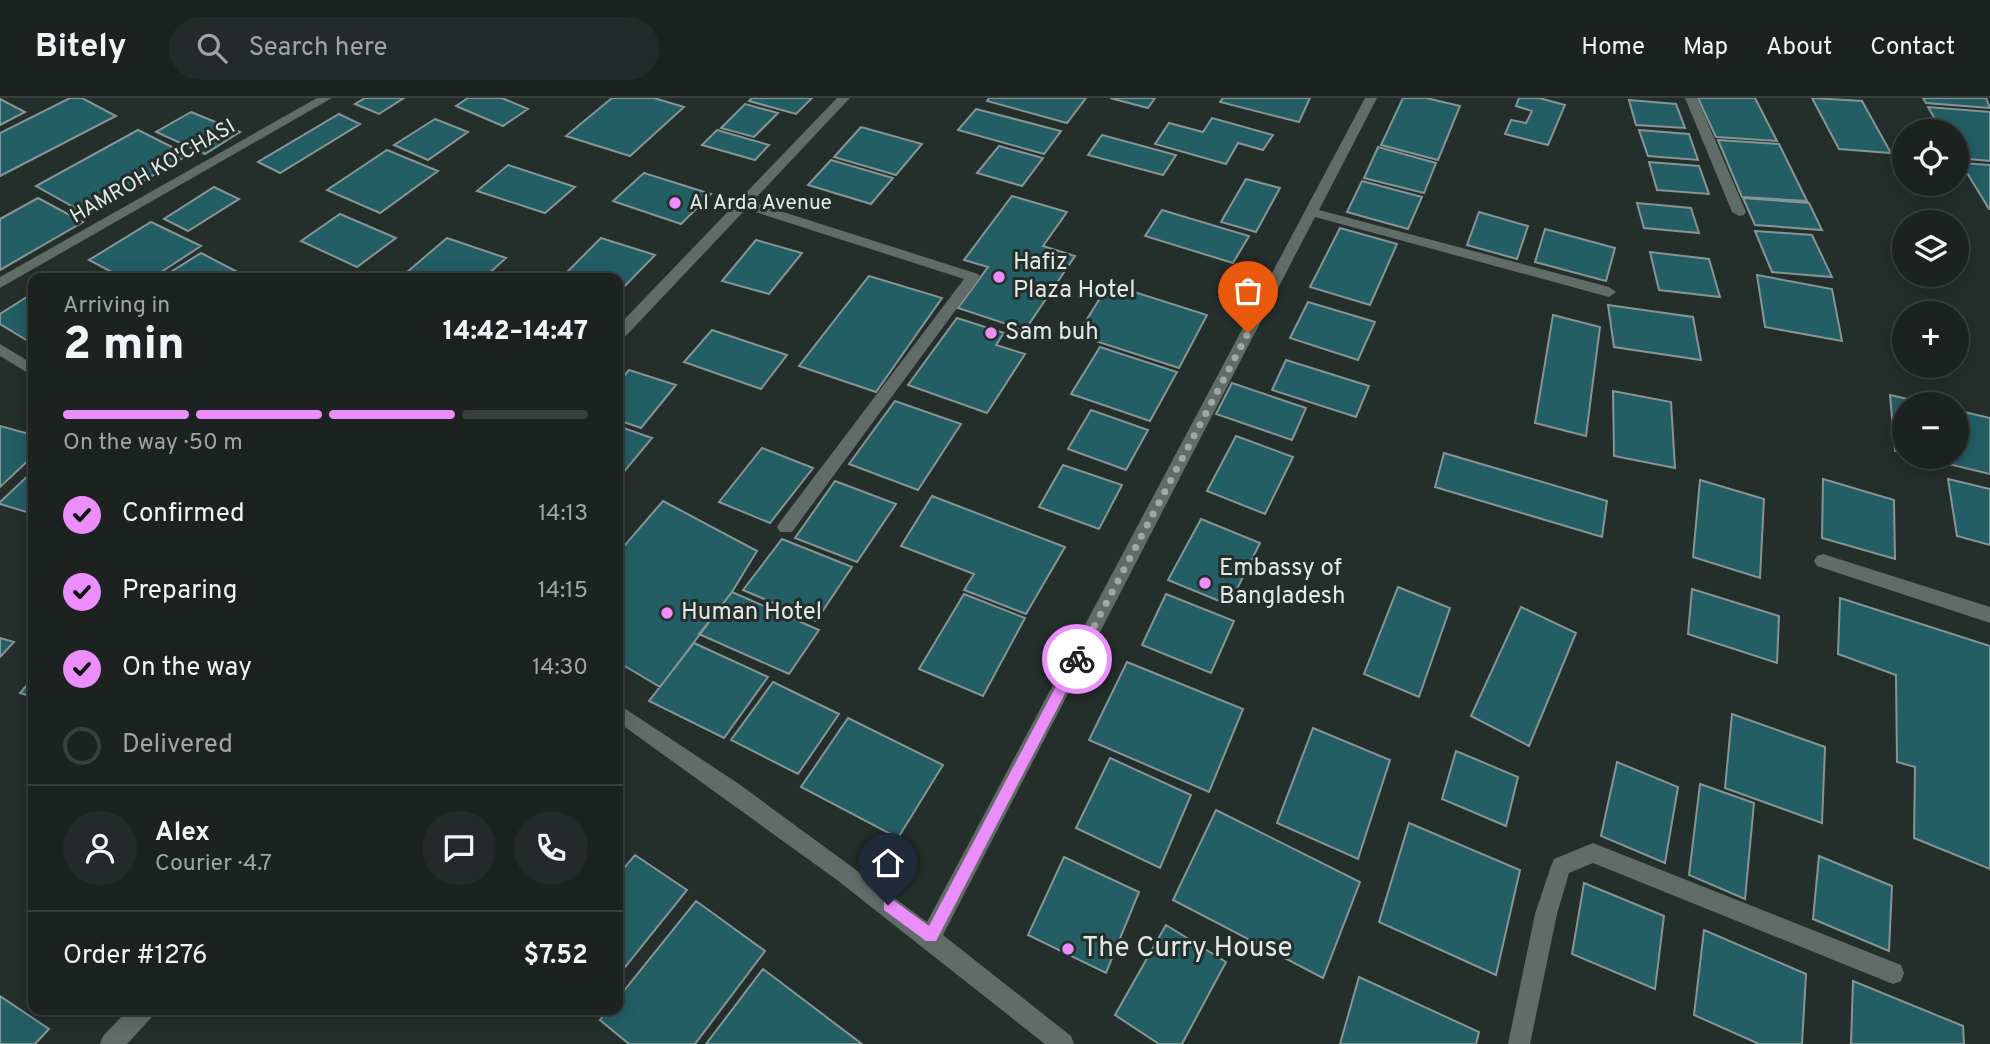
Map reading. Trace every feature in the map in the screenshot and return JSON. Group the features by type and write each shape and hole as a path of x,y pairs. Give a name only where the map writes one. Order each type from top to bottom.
{"street":[{"name":"HAMROH KO'CHASI","path":"0,283 326,98"},
{"path":"623,330 844,98"},
{"path":"931,936 1371,98"},
{"path":"1691,98 1739,212"},
{"path":"741,203 973,277 786,527"},
{"path":"1311,212 1609,292"},
{"path":"0,349 28,368"},
{"path":"1823,561 1990,615"},
{"path":"623,715 697,765 931,936 1063,1044"},
{"path":"1519,1044 1546,914 1561,866 1593,853 1893,973"},
{"path":"111,1044 138,1015"}],"building":[{"path":"70,98 82,98 116,116 0,176 0,133"},
{"path":"365,98 404,98 379,114 355,104"},
{"path":"468,98 502,98 528,109 503,126 456,106"},
{"path":"612,98 654,98 684,107 630,156 566,136"},
{"path":"752,98 812,98 796,114 749,101"},
{"path":"989,98 1086,98 1067,123 987,101"},
{"path":"1110,98 1155,98 1148,108"},
{"path":"1223,98 1310,98 1299,122 1220,102"},
{"path":"1403,98 1426,98 1460,106 1438,160 1381,145"},
{"path":"1519,98 1539,98 1565,105 1548,145 1505,134 1511,120 1526,123 1532,111 1516,106"},
{"path":"1698,98 1755,98 1777,141 1716,137"},
{"path":"1812,98 1862,101 1891,153 1839,149"},
{"path":"1923,98 1986,98 1990,108 1926,103"},
{"path":"0,99 25,112 0,125"},
{"path":"1629,100 1676,104 1685,128 1636,125"},
{"path":"745,104 778,113 754,137 721,128"},
{"path":"1928,107 1990,112 1990,161 1969,159 1969,119 1935,119"},
{"path":"976,109 1061,131 1044,154 958,130"},
{"path":"191,112 240,132 205,154 156,132"},
{"path":"339,114 360,124 280,173 258,162"},
{"path":"1212,118 1273,135 1263,150 1238,143 1226,164 1155,144 1169,123 1203,132"},
{"path":"435,119 468,132 428,160 394,145"},
{"path":"861,127 922,144 896,175 834,157"},
{"path":"138,130 188,155 86,214 36,186"},
{"path":"717,130 769,145 755,160 702,145"},
{"path":"1639,130 1689,134 1698,160 1648,156"},
{"path":"1102,135 1176,155 1163,175 1088,155"},
{"path":"1718,140 1779,144 1807,201 1742,197"},
{"path":"999,146 1043,158 1022,186 977,173"},
{"path":"1378,147 1436,163 1424,193 1364,178"},
{"path":"387,150 438,171 380,213 327,190"},
{"path":"831,160 893,178 871,204 808,185"},
{"path":"1649,162 1699,166 1709,194 1657,190"},
{"path":"1969,164 1990,165 1989,209 1969,176"},
{"path":"508,165 575,187 545,213 477,191"},
{"path":"644,173 711,194 681,224 613,201"},
{"path":"1246,179 1280,188 1256,232 1221,222"},
{"path":"1362,181 1422,197 1408,229 1347,212"},
{"path":"214,187 239,199 188,231 164,219"},
{"path":"1012,196 1067,212 1043,246 1075,256 1025,330 958,308 988,267 964,260"},
{"path":"38,198 83,222 0,270 0,219"},
{"path":"1743,198 1809,203 1822,230 1755,225"},
{"path":"1637,203 1691,208 1699,233 1644,228"},
{"path":"1162,210 1249,236 1233,263 1145,236"},
{"path":"1479,212 1528,226 1517,259 1467,245"},
{"path":"340,214 396,238 357,267 301,241"},
{"path":"151,222 201,246 160,273 114,273 89,260"},
{"path":"1340,228 1397,244 1370,305 1310,287"},
{"path":"1545,229 1615,248 1606,281 1535,262"},
{"path":"1755,231 1812,235 1832,277 1772,272"},
{"path":"447,238 506,258 490,273 406,273"},
{"path":"601,238 655,255 623,288 623,273 566,273"},
{"path":"756,240 802,253 769,294 722,281"},
{"path":"1650,252 1709,259 1720,297 1659,290"},
{"path":"201,253 239,273 169,273"},
{"path":"1757,275 1832,289 1842,341 1765,327"},
{"path":"869,276 942,298 876,392 799,366"},
{"path":"1109,284 1207,315 1179,368 1077,335"},
{"path":"28,296 28,341 0,324 0,314"},
{"path":"1308,302 1375,322 1358,360 1290,338"},
{"path":"1608,305 1693,317 1701,360 1614,347"},
{"path":"1553,315 1600,327 1586,436 1535,423"},
{"path":"957,318 1004,333 996,345 1025,354 987,413 908,385"},
{"path":"712,330 787,355 761,389 684,362"},
{"path":"1100,347 1177,372 1150,421 1071,394"},
{"path":"1286,360 1369,386 1356,417 1272,390"},
{"path":"629,370 676,385 641,428 623,422 623,377"},
{"path":"1232,383 1306,408 1292,440 1216,414"},
{"path":"1613,391 1671,402 1675,468 1614,456"},
{"path":"895,401 961,424 918,490 849,464"},
{"path":"1091,410 1148,430 1126,470 1068,449"},
{"path":"1969,413 1990,418 1990,474 1969,469"},
{"path":"0,426 28,434 28,461 0,487"},
{"path":"623,428 652,438 623,473"},
{"path":"1236,436 1293,457 1265,514 1207,491"},
{"path":"762,448 813,468 770,523 719,502"},
{"path":"1444,453 1607,501 1602,537 1435,487"},
{"path":"1063,465 1122,485 1099,529 1039,507"},
{"path":"28,476 28,512 0,502"},
{"path":"1823,479 1894,500 1895,559 1822,538"},
{"path":"1948,479 1990,489 1990,545 1957,536"},
{"path":"1700,480 1764,499 1760,578 1693,557"},
{"path":"835,481 896,504 857,562 795,538"},
{"path":"932,496 1065,547 1026,614 964,590 974,574 901,546"},
{"name":"Human Hotel","path":"663,501 757,551 732,592 660,687 623,665 623,547"},
{"path":"1201,519 1260,543 1229,605 1168,580"},
{"path":"782,539 852,567 816,621 743,590"},
{"path":"1398,587 1450,608 1419,697 1364,674"},
{"path":"1692,589 1779,616 1777,663 1688,634"},
{"path":"732,592 819,630 789,674 699,634"},
{"path":"964,594 1025,618 983,696 919,669"},
{"path":"1166,594 1234,621 1211,673 1142,645"},
{"path":"1840,598 1990,646 1990,869 1914,838 1915,767 1897,762 1896,675 1838,654"},
{"path":"1521,607 1576,633 1529,746 1471,716"},
{"path":"0,638 14,642 0,657"},
{"path":"694,643 768,677 724,738 649,701"},
{"path":"1127,662 1243,709 1209,792 1089,740"},
{"path":"773,682 839,714 798,774 731,740"},
{"path":"28,684 28,695 20,693"},
{"path":"1732,714 1825,747 1822,823 1725,788"},
{"path":"848,718 943,765 898,838 801,787"},
{"path":"1313,728 1390,760 1358,859 1277,823"},
{"path":"1456,751 1518,777 1506,826 1442,799"},
{"path":"1110,758 1191,795 1160,868 1076,828"},
{"path":"1617,762 1678,787 1665,863 1601,836"},
{"path":"1700,784 1754,803 1745,899 1689,875"},
{"path":"1216,810 1360,882 1323,978 1173,900"},
{"path":"1409,823 1520,870 1496,975 1379,922"},
{"path":"635,855 687,890 623,970 623,869"},
{"path":"1819,856 1892,886 1889,951 1813,919"},
{"path":"1064,857 1139,892 1106,973 1028,935"},
{"path":"1584,883 1664,916 1655,989 1572,954"},
{"path":"696,901 765,951 695,1044 629,1044 600,1020 604,1015 623,1015 623,992"},
{"path":"1166,925 1226,962 1182,1044 1159,1044 1115,1015"},
{"path":"1704,930 1806,974 1802,1044 1759,1044 1694,1015"},
{"path":"763,969 862,1044 706,1044"},
{"path":"1359,977 1479,1032 1476,1044 1340,1044"},
{"path":"1853,981 1963,1026 1964,1044 1851,1044"},
{"path":"0,996 49,1029 35,1044 0,1044"}],"way so far":[{"path":"1077,659 1248,333"}],"place":[{"name":"Al Arda Avenue","path":"675,203"},
{"name":"Hafiz Plaza Hotel","path":"999,277"},
{"name":"Sam buh","path":"991,333"},
{"name":"Embassy of Bangladesh","path":"1205,583"},
{"name":"Human Hotel","path":"667,613"},
{"name":"The Curry House","path":"1068,949"}],"route":[{"path":"888,905 931,936 1077,659"}]}
